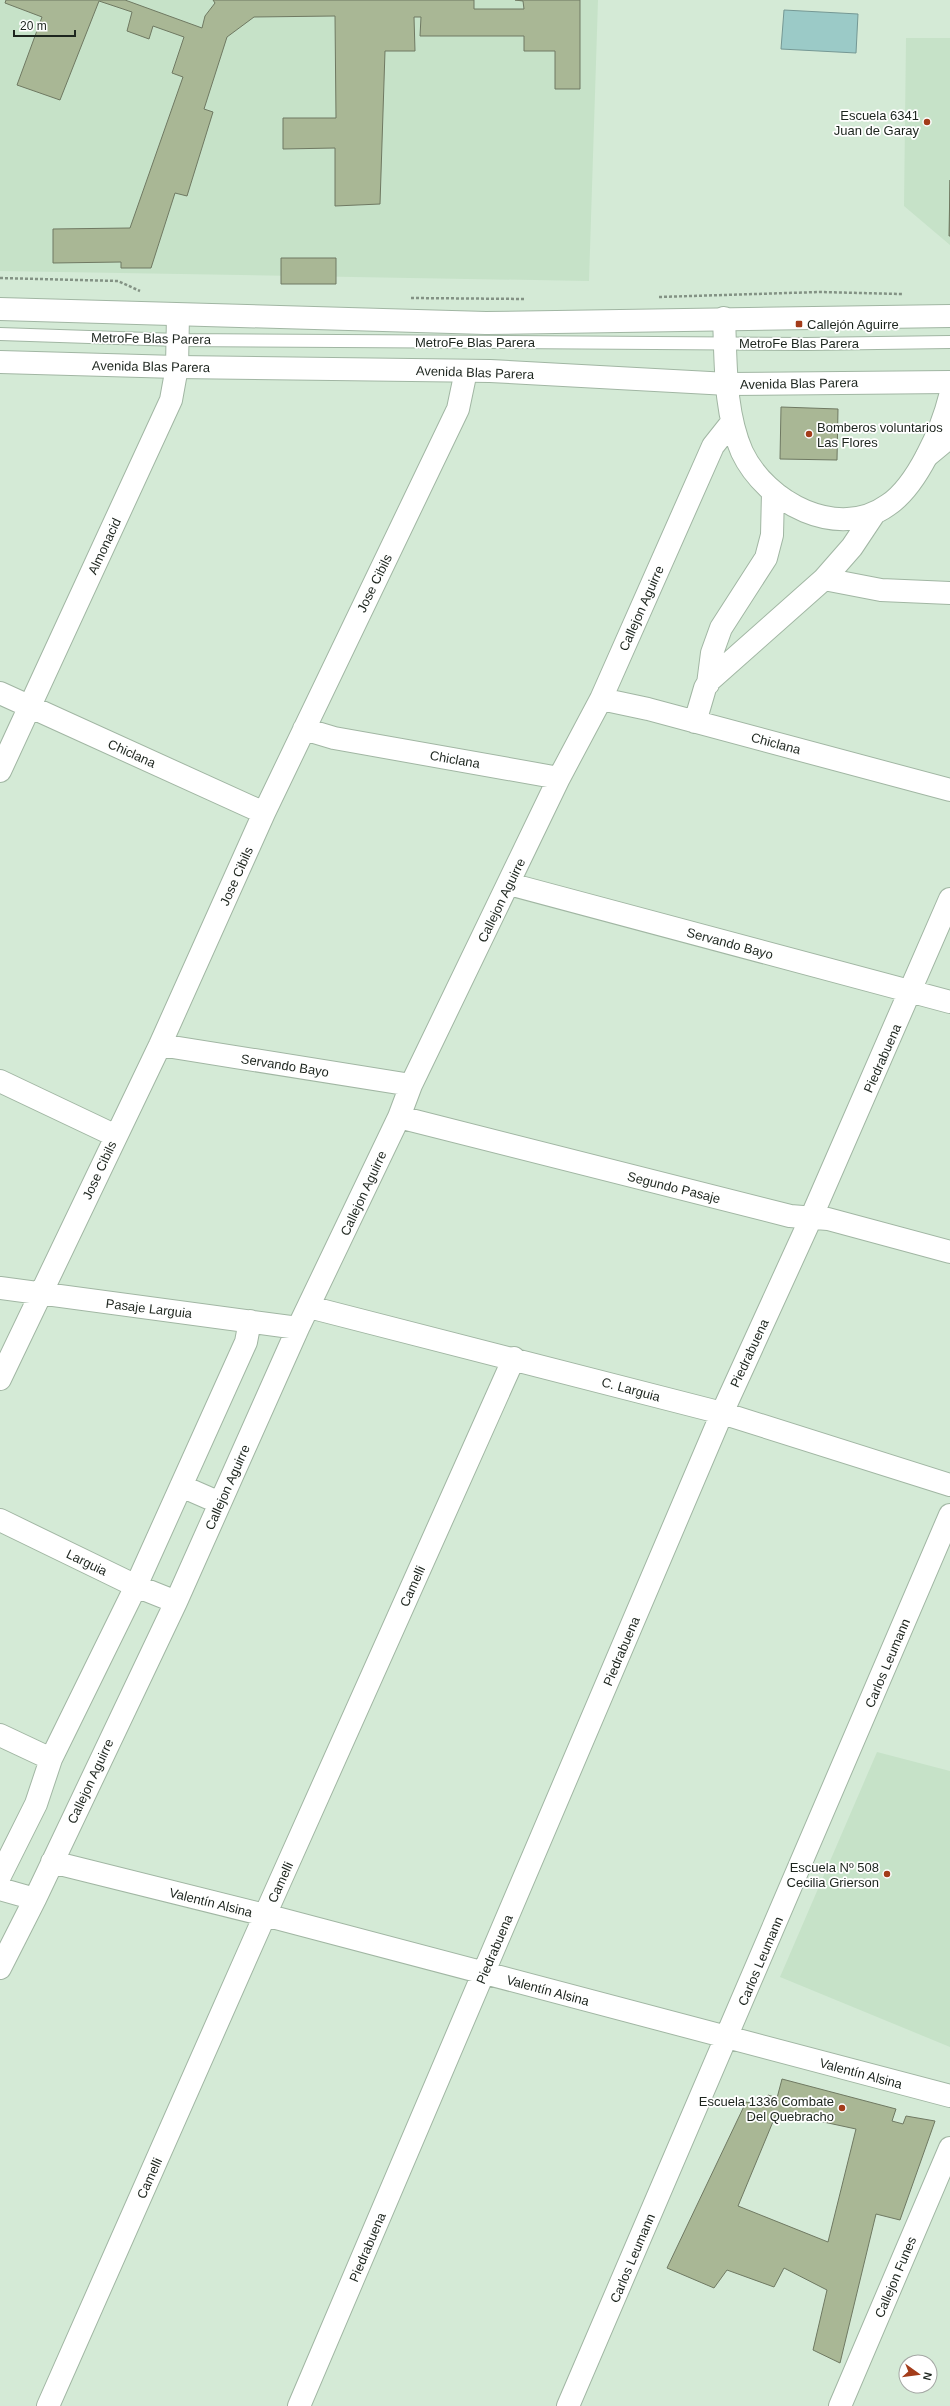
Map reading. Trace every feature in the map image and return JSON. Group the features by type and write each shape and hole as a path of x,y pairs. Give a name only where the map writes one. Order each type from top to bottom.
{"street":[{"path":"0,309 493,323 724,318 950,316"},
{"name":"Almonacid","path":"0,771 171,400 178,367 178,315"},
{"path":"724,318 732,422 742,453 757,475 773,493 807,512 828,518 848,519 874,514 890,505 903,491 927,456 945,418 950,396"},
{"name":"Avenida Blas Parera","path":"0,362 178,367 466,371 728,384 950,382"},
{"name":"Jose Cibils","path":"0,1379 160,1045 264,813 458,410 466,371"},
{"name":"Callejon Aguirre","path":"0,1968 35,1899 176,1602 298,1328 399,1117 412,1085 510,884 559,778 601,699 713,446 732,422"},
{"path":"927,456 950,437"},
{"path":"695,722 708,684 712,653 722,628 766,558 772,535 773,493"},
{"path":"708,684 824,579 852,547 874,514"},
{"path":"824,579 881,590 950,593"},
{"name":"Chiclana","path":"0,693 264,813"},
{"name":"Chiclana","path":"601,699 695,722 950,790"},
{"name":"Chiclana","path":"304,729 334,738 559,778"},
{"name":"Servando Bayo","path":"510,884 950,1002"},
{"name":"Piedrabuena","path":"299,2406 722,1413 811,1218 911,992 950,899"},
{"name":"Servando Bayo","path":"160,1045 412,1085"},
{"path":"0,1081 116,1136"},
{"name":"Segundo Pasaje","path":"399,1117 790,1216 828,1219 950,1252"},
{"name":"Pasaje Larguia","path":"0,1288 298,1328"},
{"name":"C. Larguia","path":"309,1306 722,1413 950,1485"},
{"path":"0,1876 36,1804 52,1759 136,1586 246,1342 250,1321"},
{"name":"Camelli","path":"48,2406 264,1915 514,1358"},
{"path":"181,1486 220,1503"},
{"name":"Carlos Leumann","path":"568,2406 950,1515"},
{"name":"Larguia","path":"0,1520 136,1586 176,1602"},
{"path":"0,1735 52,1759"},
{"name":"Valentín Alsina","path":"52,1862 264,1915 950,2096"},
{"path":"0,1889 35,1899"},
{"name":"Callejon Funes","path":"840,2406 950,2148"}],"lane":[{"name":"MetroFe Blas Parera","path":"0,334 178,340 726,343 950,342"}],"path":[{"path":"0,278 118,282 141,291"},
{"path":"656,297 819,292 908,294"},
{"path":"403,298 534,299"}],"shaded area":[{"path":"0,0 598,0 589,281 0,271"},
{"name":"Escuela 6341 Juan de Garay","path":"906,38 950,38 950,245 904,206"},
{"name":"Escuela Nº 508 Cecilia Grierson","path":"877,1752 950,1771 950,2047 780,1977"}],"water":[{"path":"784,10 858,14 856,53 781,49"}],"building":[{"path":"6,0 125,0 202,28 205,16 215,3 213,0 474,0 474,9 524,9 523,1 515,0 580,0 580,89 555,89 555,51 524,51 524,36 420,36 421,17 414,17 415,51 385,51 380,204 335,206 335,148 283,149 283,118 336,118 335,16 254,17 227,37 204,109 213,112 187,196 175,193 151,268 121,268 121,262 53,263 53,229 130,228 183,77 172,73 184,37 153,26 149,39 127,31 132,12 99,1 60,100 17,85 42,17 5,3"},
{"path":"950,180 950,236 949,236"},
{"path":"281,258 336,258 336,284 281,284"},
{"name":"Bomberos voluntarios Las Flores","path":"781,407 838,409 837,460 780,459"},
{"path":"782,2079 896,2109 892,2121 903,2124 906,2116 935,2121 900,2220 876,2214 840,2363 813,2350 827,2290 784,2268 774,2287 727,2270 714,2288 667,2268 746,2102 763,2106 768,2095 777,2098","holes":["777,2112 856,2129 828,2242 738,2206"]}],"place":[{"name":"Escuela 6341 Juan de Garay","path":"927,122"},
{"name":"Callejón Aguirre","path":"799,324"},
{"name":"Bomberos voluntarios Las Flores","path":"809,434"},
{"name":"Escuela Nº 508 Cecilia Grierson","path":"887,1874"},
{"name":"Escuela 1336 Combate Del Quebracho","path":"842,2108"}]}
